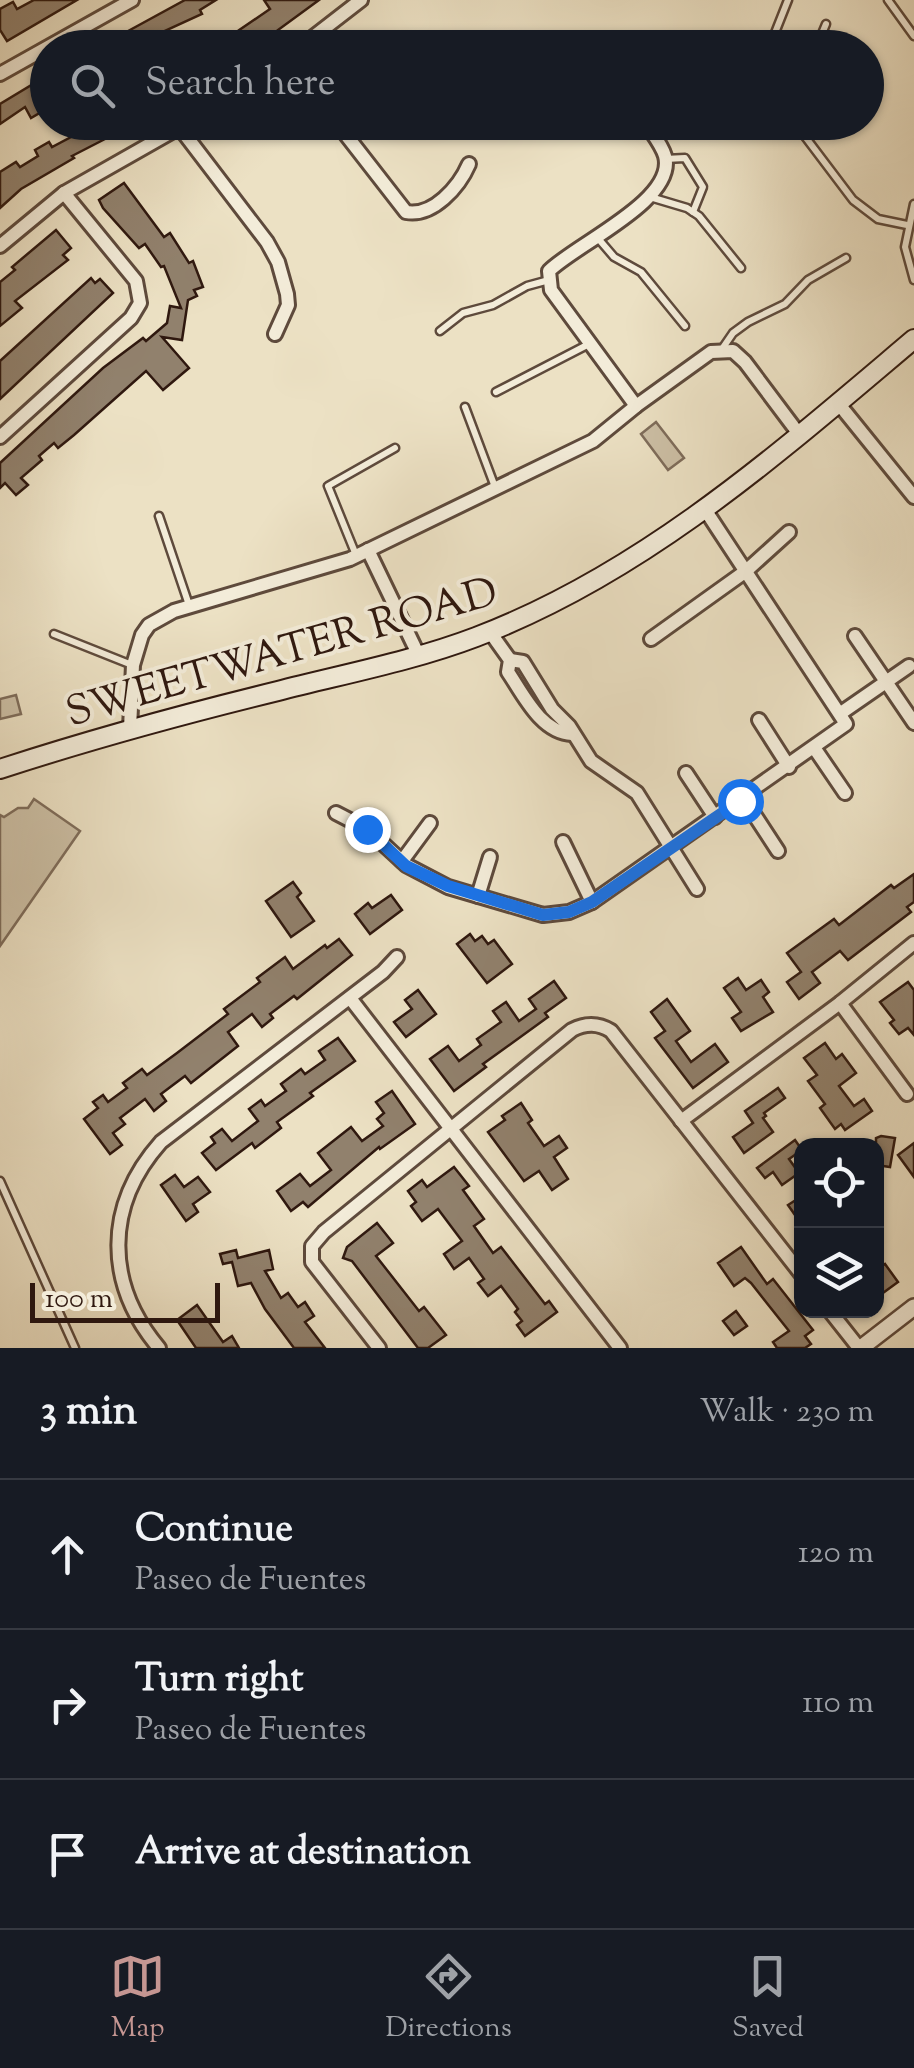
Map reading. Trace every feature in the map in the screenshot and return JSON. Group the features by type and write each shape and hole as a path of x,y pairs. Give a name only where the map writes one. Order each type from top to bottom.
{"main road":[{"name":"SWEETWATER ROAD","path":"0,769 130,728 420,656 490,632 604,578 800,434 914,338"}],"street":[{"path":"78,30 132,0"},
{"path":"321,30 360,0"},
{"path":"0,74 30,57"},
{"path":"0,246 64,192 157,140"},
{"path":"195,140 278,262 288,304 275,334"},
{"path":"350,140 406,212 424,212 460,183 469,164"},
{"path":"636,406 551,285 549,271 649,197 664,180 665,158 655,140"},
{"path":"0,437 131,318 140,304 136,281 64,192"},
{"path":"130,728 133,665 149,625 189,606 362,553 593,441 711,352 732,352 745,362 800,434"},
{"path":"838,403 914,497"},
{"path":"336,812 367,829 402,861 448,886 543,915 569,912 592,902 846,724 704,508"},
{"path":"651,639 746,571 789,532"},
{"path":"362,553 420,656"},
{"path":"490,632 510,660 508,672 539,718 564,734 572,734 591,761 637,792 697,889"},
{"path":"855,636 914,723"},
{"path":"841,713 910,666"},
{"path":"759,720 789,767"},
{"path":"815,749 845,793"},
{"path":"686,773 716,817"},
{"path":"744,798 778,851"},
{"path":"402,861 430,823"},
{"path":"563,842 592,902"},
{"path":"478,896 490,856"},
{"path":"682,1121 914,943"},
{"path":"159,1348 134,1314 120,1274 119,1228 133,1182 161,1142 350,998 398,956"},
{"path":"350,998 620,1348"},
{"path":"840,1003 907,1094"},
{"path":"379,1348 312,1262 312,1246 324,1232 572,1030 592,1024 612,1031 794,1265"},
{"path":"836,1318 860,1348 914,1308"}],"lane":[{"path":"776,30 788,0"},
{"path":"888,0 914,36"},
{"path":"824,30 826,24"},
{"path":"808,140 853,200 878,219 908,225"},
{"path":"665,158 685,158 703,187 693,212"},
{"path":"649,197 693,212 741,268"},
{"path":"914,204 906,258 914,280"},
{"path":"596,236 614,257 642,272 685,326"},
{"path":"721,350 733,333 785,304 808,280 846,258"},
{"path":"440,331 463,313 493,304 527,286 551,285"},
{"path":"496,392 590,343"},
{"path":"465,407 496,488"},
{"path":"362,553 328,486 396,448"},
{"path":"159,516 189,606"},
{"path":"54,634 133,665"},
{"path":"0,1181 75,1348"}],"shaded area":[{"path":"656,422 684,458 668,470 641,434"},
{"path":"16,695 21,714 0,719 0,699"},
{"path":"34,799 80,831 0,946 0,815 28,808"}],"building":[{"path":"34,0 77,0 7,41 0,30 0,9 13,2 17,9"},
{"path":"185,0 216,0 200,10 202,14 167,30 130,30"},
{"path":"264,0 319,0 278,30 239,30 270,9"},
{"path":"30,86 30,116 25,107 0,124 0,104"},
{"path":"65,140 103,140 21,189 0,208 0,172 16,162 20,167 38,156 35,150 49,142 52,147"},
{"path":"124,183 164,237 170,233 189,263 193,261 203,287 194,290 197,296 188,300 182,340 162,337 189,368 163,390 146,371 58,448 54,443 39,456 42,460 21,478 28,485 16,495 5,483 0,488 0,463 103,368 167,323 170,306 181,308 164,266 145,244 139,248 99,200"},
{"path":"56,230 71,248 63,255 68,260 15,301 22,308 0,326 0,282"},
{"path":"91,278 95,283 100,279 113,293 0,399 0,361"},
{"path":"914,874 914,902 907,907 911,912 848,960 840,951 812,972 820,983 799,999 787,982 801,972 787,953 834,919 839,925 891,885 894,888"},
{"path":"293,882 301,893 297,897 314,921 291,937 266,901"},
{"path":"391,895 402,910 370,934 355,914 368,903 372,908"},
{"path":"470,934 475,941 482,936 488,944 494,940 512,964 487,983 457,944"},
{"path":"339,939 352,955 297,999 294,996 270,1014 273,1018 262,1027 252,1014 228,1032 238,1046 191,1083 185,1076 161,1094 166,1101 154,1111 145,1099 120,1118 125,1124 113,1133 122,1145 110,1154 84,1119 98,1108 93,1102 103,1095 108,1102 127,1088 123,1083 142,1069 147,1075 177,1053 228,1014 224,1009 285,957 293,969"},
{"path":"738,978 746,990 761,980 769,992 763,997 773,1012 741,1031 732,1018 741,1012 724,988"},
{"path":"554,981 566,998 545,1013 548,1017 483,1064 486,1067 454,1091 430,1059 448,1046 459,1061 481,1045 477,1039 501,1022 493,1011 506,1002 519,1021 536,1009 529,999"},
{"path":"908,982 914,990 914,1035 908,1028 899,1034 880,1002"},
{"path":"418,990 436,1014 406,1037 394,1022 412,1009 405,1000"},
{"path":"667,999 690,1031 676,1041 691,1062 715,1044 728,1062 693,1088 655,1038 665,1031 651,1012"},
{"path":"338,1038 355,1061 277,1122 281,1128 255,1148 252,1143 216,1170 202,1153 215,1143 211,1137 222,1129 232,1141 258,1121 249,1109 261,1100 265,1106 286,1091 281,1084 301,1069 305,1074 325,1060 319,1051"},
{"path":"825,1043 836,1059 842,1054 856,1073 839,1086 854,1106 864,1099 872,1111 845,1130 841,1124 835,1129 820,1108 825,1104 808,1081 817,1075 804,1058"},
{"path":"778,1088 785,1098 764,1113 763,1118 773,1132 744,1153 733,1137 753,1123 745,1111"},
{"path":"392,1091 415,1124 379,1147 308,1207 303,1202 291,1211 277,1191 300,1174 310,1186 331,1170 318,1153 351,1127 362,1141 383,1126 377,1119 384,1113 376,1102"},
{"path":"521,1103 532,1120 528,1123 544,1146 559,1136 567,1148 554,1157 568,1179 552,1190 539,1171 524,1181 488,1132"},
{"path":"881,1136 895,1138 890,1167 884,1166 884,1138 876,1138"},
{"path":"794,1141 794,1156 789,1159 794,1177 782,1185 773,1172 765,1178 757,1168"},
{"path":"914,1143 914,1177 898,1155"},
{"path":"454,1167 469,1186 463,1190 484,1219 474,1226 493,1253 501,1247 545,1304 549,1301 557,1312 525,1336 517,1325 522,1321 515,1312 518,1309 501,1286 488,1296 478,1283 484,1279 469,1258 454,1269 444,1254 462,1241 438,1209 422,1221 411,1206 416,1202 408,1191 422,1180 427,1187"},
{"path":"175,1175 184,1187 198,1177 210,1192 193,1204 198,1212 186,1221 161,1185"},
{"path":"377,1223 393,1243 376,1256 419,1311 424,1307 446,1335 428,1348 418,1348 352,1261 343,1258 347,1247"},
{"path":"741,1247 767,1284 773,1279 794,1306 794,1318 804,1318 813,1330 805,1336 811,1344 805,1348 777,1348 773,1342 789,1331 751,1283 745,1278 734,1286 718,1263"},
{"path":"236,1250 238,1258 269,1250 273,1269 265,1271 281,1298 288,1293 298,1307 305,1302 314,1316 305,1322 325,1348 294,1348 251,1283 238,1286 232,1262 223,1264 220,1254"},
{"path":"884,1265 898,1282 884,1292"},
{"path":"197,1305 223,1342 232,1336 239,1348 196,1348 177,1320"},
{"path":"736,1311 747,1326 734,1335 723,1321"}],"route":[{"path":"367,829 406,866 448,886 543,915 569,912 592,902 740,801"}]}
